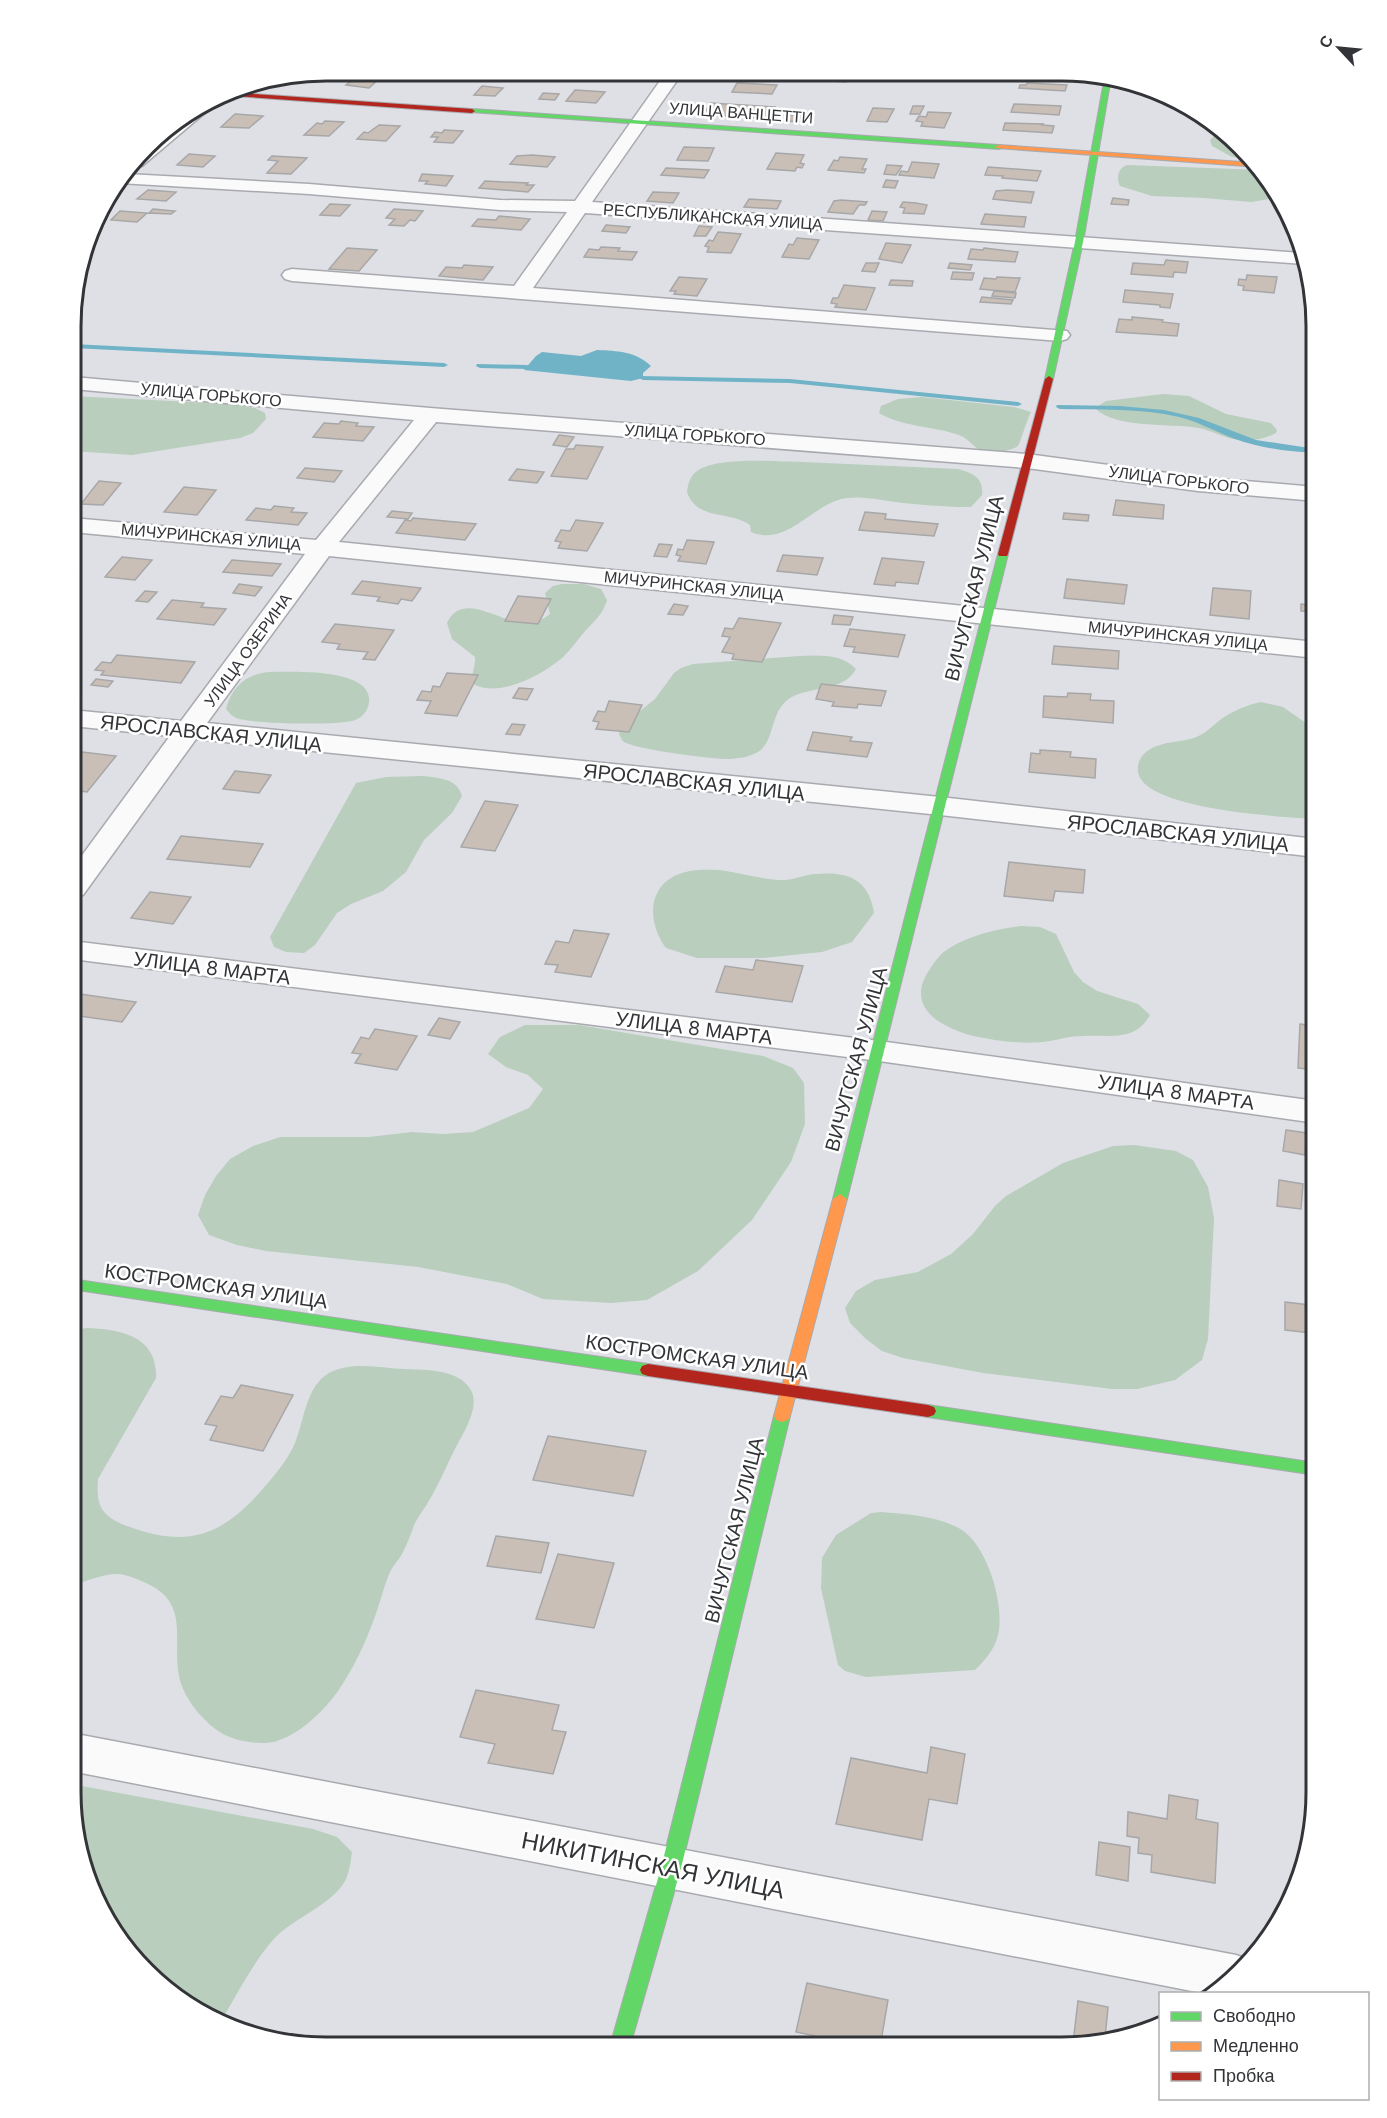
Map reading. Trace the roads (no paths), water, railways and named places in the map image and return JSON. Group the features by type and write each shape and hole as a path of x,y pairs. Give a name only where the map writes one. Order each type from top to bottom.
{"street":[{"path":"520,292 669,81"},
{"name":"ВИЧУГСКАЯ УЛИЦА","path":"623,2037 671,1868 788,1391 879,1051 987,616 1060,335 1106,85"},
{"name":"УЛИЦА ВАНЦЕТТИ","path":"243,95 1245,164"},
{"name":"РЕСПУБЛИКАНСКАЯ УЛИЦА","path":"130,179 309,189 500,205 580,207 1297,259"},
{"path":"292,275 1060,335"},
{"name":"УЛИЦА ГОРЬКОГО","path":"81,384 430,415 1027,460 1198,484 1306,493"},
{"name":"УЛИЦА ОЗЕРИНА","path":"81,877 322,548 430,415"},
{"name":"МИЧУРИНСКАЯ УЛИЦА","path":"81,526 322,548 1306,649"},
{"name":"ЯРОСЛАВСКАЯ УЛИЦА","path":"81,719 940,806 1306,847"},
{"name":"УЛИЦА 8 МАРТА","path":"81,951 879,1051 1306,1111"},
{"name":"КОСТРОМСКАЯ УЛИЦА","path":"81,1285 1306,1468"},
{"name":"НИКИТИНСКАЯ УЛИЦА","path":"81,1754 1224,1975"}],"water":[{"path":"597,350 639,357 651,366 643,373 643,378 631,381 524,370 542,352 581,356"}],"waterway":[{"path":"81,346 444,365"},
{"path":"480,366 527,367"},
{"path":"643,378 790,381 1018,404"},
{"path":"1060,407 1120,408 1164,412 1196,420 1253,442 1306,450"}]}
